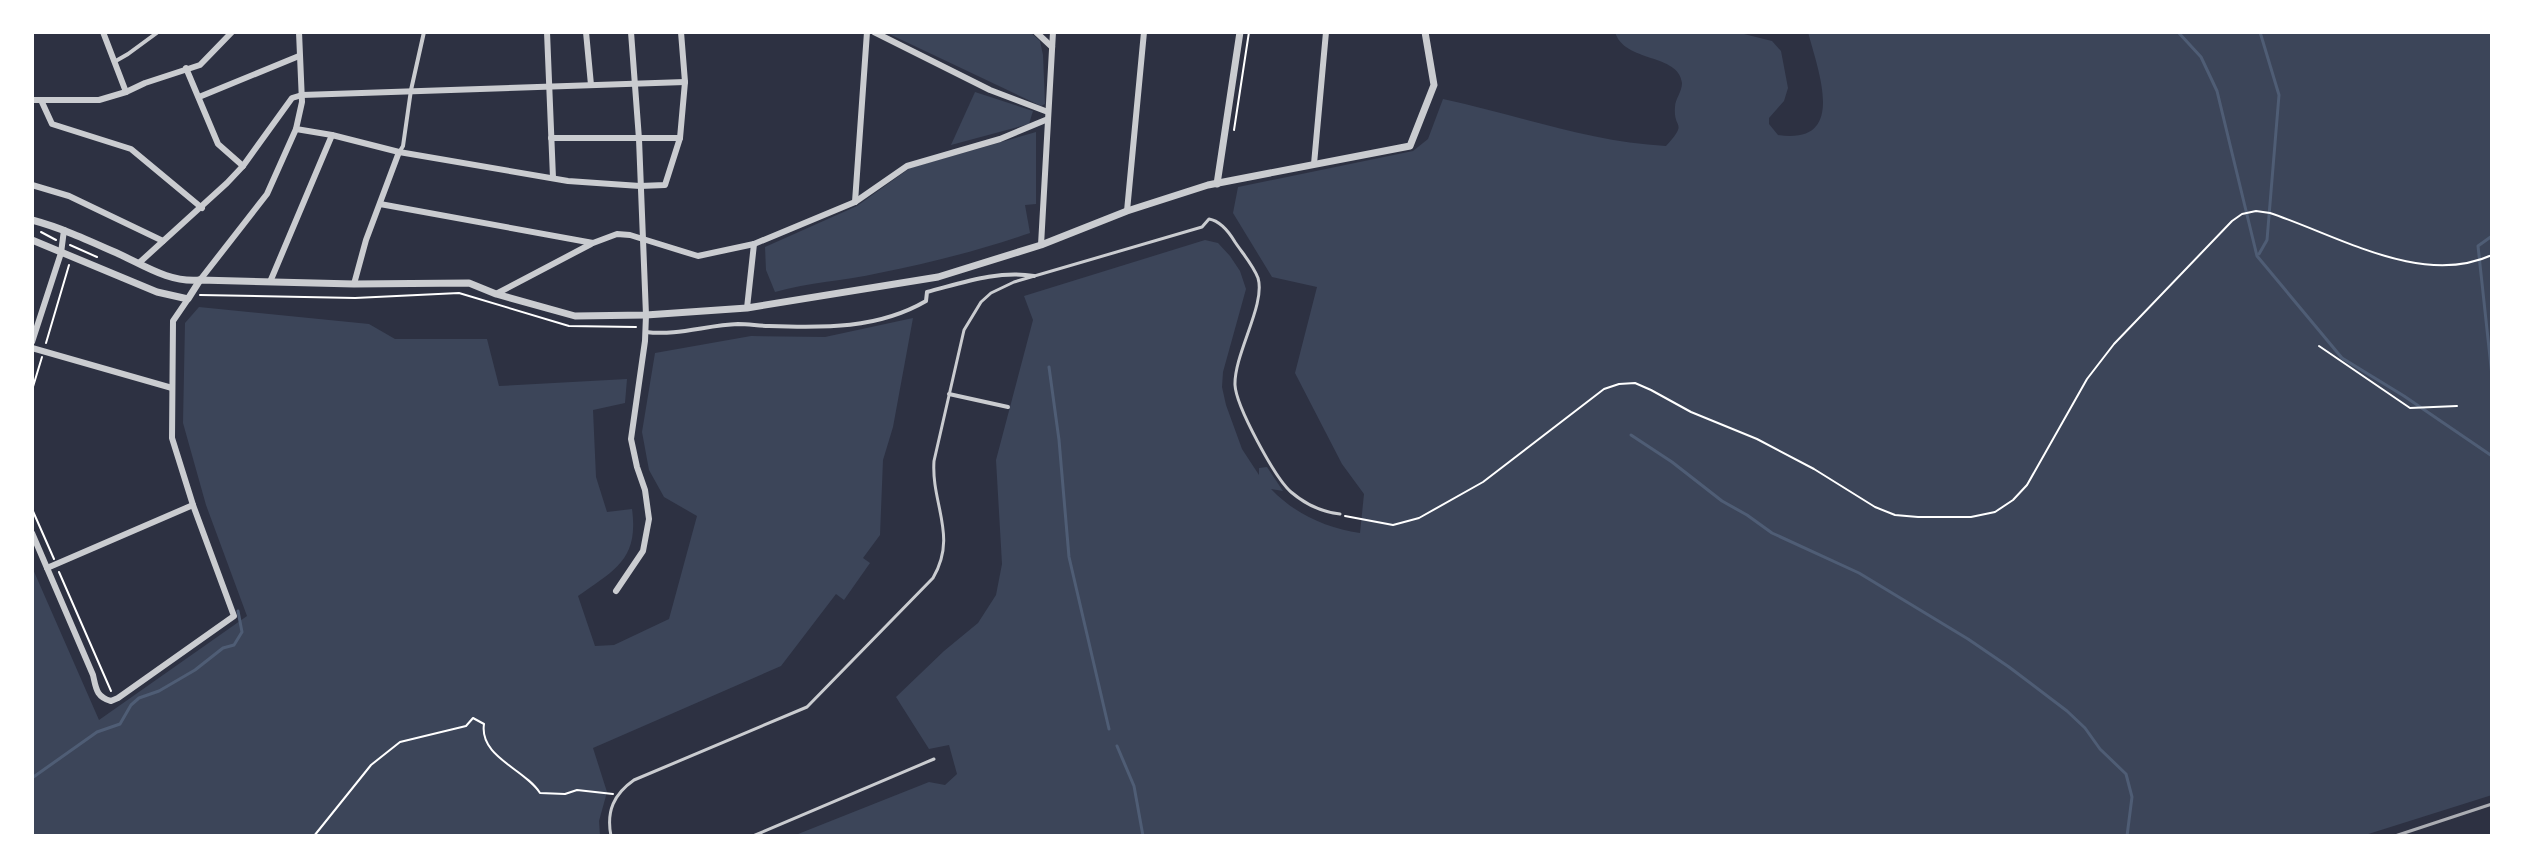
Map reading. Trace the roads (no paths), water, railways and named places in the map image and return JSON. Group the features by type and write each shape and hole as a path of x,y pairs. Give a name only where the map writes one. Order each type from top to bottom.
{"street":[{"path":"103,32 126,92"},
{"path":"114,62 158,32"},
{"path":"32,100 99,100 126,92 200,65 224,36 232,32"},
{"path":"32,533 93,675 98,695 112,700 234,616 172,438 173,321 200,280 267,194 296,129 302,95 299,32"},
{"path":"354,284 366,240 403,146 424,32"},
{"path":"547,32 553,178"},
{"path":"586,32 591,85"},
{"path":"616,591 643,551 649,519 645,490 631,439 646,315 631,32"},
{"path":"296,129 399,152 568,181 665,185 680,138 685,82 681,32"},
{"path":"855,202 867,32"},
{"path":"874,32 1048,116"},
{"path":"1036,32 1052,47"},
{"path":"1041,245 1053,32"},
{"path":"1127,211 1144,32"},
{"path":"1217,184 1240,32"},
{"path":"1314,164 1326,32"},
{"path":"32,220 64,230 173,278 187,281 469,283 496,294 575,316 747,308 938,277 1041,245 1127,211 1217,184 1410,146 1434,85 1425,32"},
{"path":"199,97 299,56"},
{"path":"186,68 218,144 243,166"},
{"path":"139,263 202,208 243,166 292,98 411,90 685,82"},
{"path":"41,100 52,124 131,149 202,208"},
{"path":"496,294 593,243 617,234 642,237 698,256 754,244 855,202 907,166 1000,139 1048,116"},
{"path":"270,282 332,135"},
{"path":"551,138 680,138"},
{"path":"32,185 69,196 163,241"},
{"path":"380,204 593,243"},
{"path":"64,230 61,253 32,345 172,388"},
{"path":"32,240 61,253 74,251 157,292 188,299"},
{"path":"747,308 754,244"},
{"path":"646,332 674,333 739,324 856,325 905,314 926,301 927,292 981,278 1017,273 1034,276"},
{"path":"949,394 1008,407"},
{"path":"47,568 193,505"}],"lane":[{"path":"611,836 611,805 617,794 634,780 807,707 933,578 945,539 934,470 960,341 975,310 991,293 1014,282 1202,227 1209,219 1216,220 1229,232 1259,281 1256,304 1236,368 1236,395 1280,479 1291,492 1325,512 1340,514"},
{"path":"753,836 934,759"}],"waterway":[{"path":"2178,32 2201,57 2217,91 2257,256 2342,358 2492,456"},
{"path":"2259,254 2267,240 2279,95 2260,32"},
{"path":"2492,236 2478,246 2492,376"},
{"path":"1049,367 1069,557 1109,729"},
{"path":"1631,435 1772,533 1859,573 1968,639 2067,711 2126,774 2132,797 2127,836"},
{"path":"32,778 97,732 120,724 139,698 159,691 195,670 223,648 234,645 242,632 238,611"},
{"path":"1117,746 1134,786 1143,836"}],"railway":[{"path":"2395,836 2492,804"}]}
